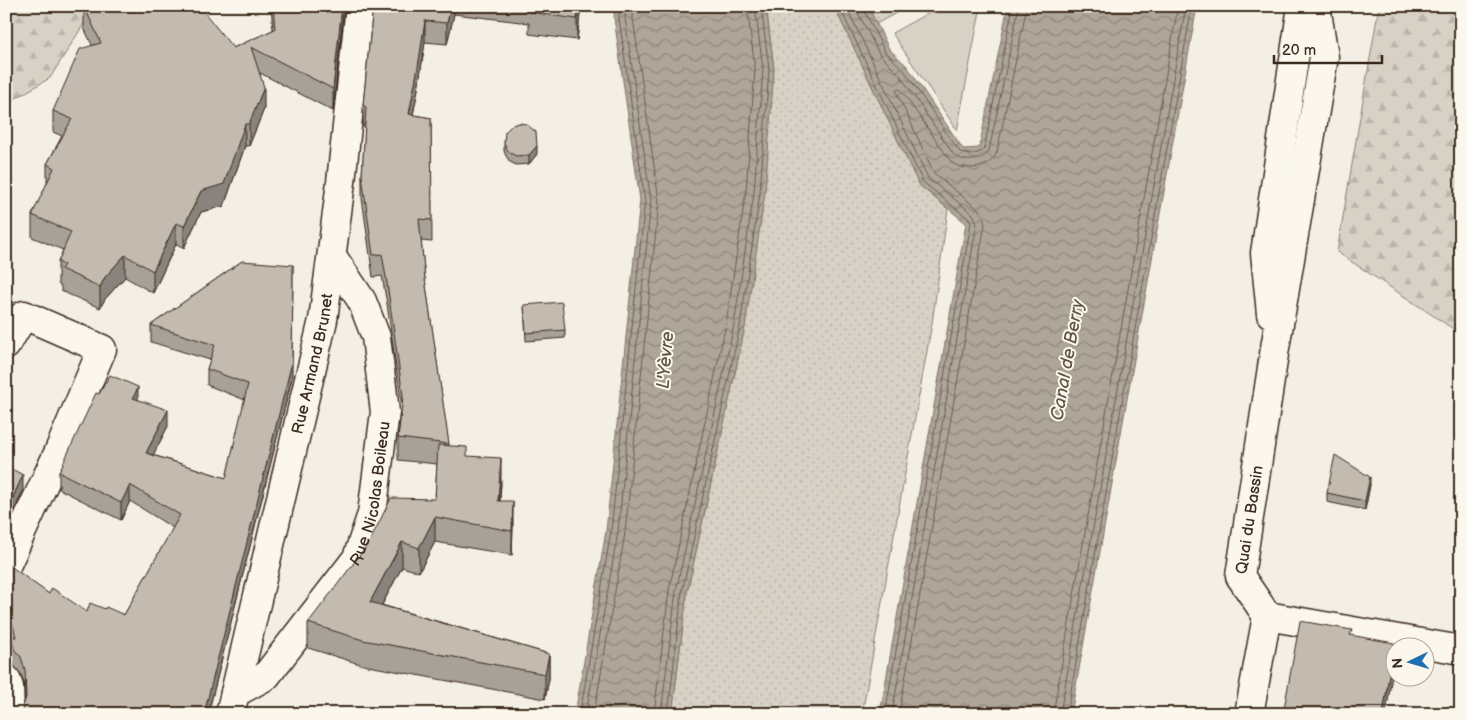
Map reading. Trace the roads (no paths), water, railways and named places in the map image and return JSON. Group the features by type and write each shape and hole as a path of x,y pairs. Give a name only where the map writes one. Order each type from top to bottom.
{"street":[{"name":"Rue Armand Brunet","path":"233,703 316,354 332,256 360,6"},
{"name":"Quai du Bassin","path":"1275,348 1265,254 1302,6"},
{"name":"Quai du Bassin","path":"1267,616 1240,576 1275,348 1324,57 1316,6"},
{"name":"Rue Nicolas Boileau","path":"233,703 266,676 357,558 372,514 385,412 376,337 362,301 332,256"},
{"path":"6,345 24,315 102,349 59,451 6,566"},
{"path":"1249,714 1267,616 1461,650"},
{"path":"6,679 9,686 10,714"}],"water":[{"name":"L'Yèvre","path":"615,6 766,6 774,69 765,193 745,327 687,593 672,714 575,714 606,531 640,200 614,18"},
{"name":"Canal de Berry","path":"834,6 868,6 889,49 907,66 963,149 979,148 1008,6 1197,6 1071,714 880,714 966,223 919,185"}]}
